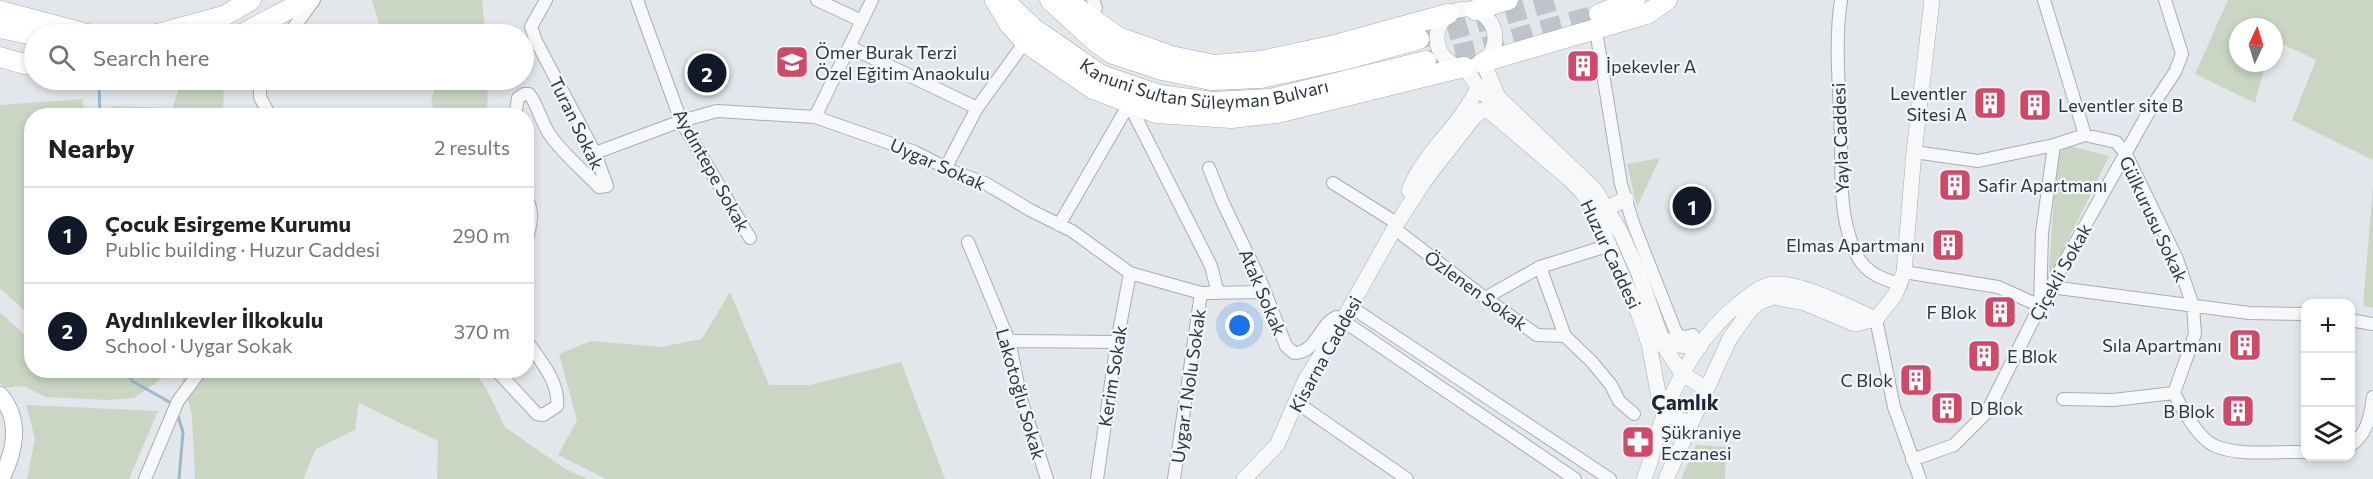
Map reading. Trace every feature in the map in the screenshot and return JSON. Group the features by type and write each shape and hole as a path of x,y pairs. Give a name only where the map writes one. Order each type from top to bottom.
{"main road":[{"path":"195,24 224,16 251,0"},
{"path":"261,24 306,0"},
{"path":"995,0 1010,25 1025,42 1094,89 1156,113 1209,118 1277,113 1473,65 1647,14 1667,0"},
{"name":"Kanuni Sultan Süleyman Bulvarı","path":"1004,0 1033,28 1101,75 1159,95 1213,102 1270,99 1426,61"},
{"name":"Kanuni Sultan Süleyman Bulvarı","path":"1050,0 1096,42 1113,54 1162,70 1211,80 1261,78 1343,60 1419,39"},
{"path":"1066,0 1118,37 1171,56 1214,65 1261,61 1335,45 1448,7"},
{"path":"1473,5 1508,0"},
{"path":"1599,14 1635,0"},
{"path":"0,11 49,24"},
{"path":"0,28 24,33"},
{"path":"0,57 24,64"},
{"path":"0,71 24,74"},
{"path":"0,395 12,418 16,435 11,459 1,479"}],"street":[{"path":"296,24 314,0"},
{"name":"Turan Sokak","path":"533,24 546,0"},
{"name":"Aydıntepe Sokak","path":"637,0 681,121 750,238"},
{"path":"818,0 862,21"},
{"path":"815,117 872,0"},
{"name":"Yayla Caddesi","path":"1841,0 1837,73 1841,138 1840,195 1850,234 1860,259 1872,274 1998,287 2040,306"},
{"path":"1666,479 1730,338 1751,309 1760,302 1774,297 1806,303 1855,324 1876,319 1890,303 1902,278 1932,0"},
{"path":"1914,152 1978,161 2054,145 2085,135 2044,0"},
{"name":"Çiçekli Sokak","path":"1912,460 1954,445 1987,412 2040,306 2151,108 2175,72 2182,54 2165,0"},
{"path":"1473,5 1490,20 1494,29 1494,47 1473,65 1446,59 1437,42 1437,31 1448,7 1456,10 1473,5"},
{"name":"Turan Sokak","path":"516,108 518,98 529,94 533,98 541,121 564,153 599,187 607,186 596,153 534,34"},
{"name":"Huzur Caddesi","path":"1597,37 1614,149 1626,199 1675,330 1679,336 1697,341"},
{"path":"946,167 977,108 1025,42"},
{"path":"850,47 977,108"},
{"name":"Huzur Caddesi","path":"1473,65 1478,87 1582,192 1594,210 1640,315 1649,344 1658,398 1666,410"},
{"name":"Huzur Caddesi","path":"1473,65 1498,97 1595,190 1607,208 1639,274 1660,338 1682,374"},
{"path":"1397,225 1413,179 1429,155 1470,106 1478,87"},
{"path":"260,90 260,97 266,108"},
{"path":"1059,225 1129,104"},
{"path":"1129,104 1211,266 1218,293"},
{"path":"1397,225 1425,180 1482,110 1489,111 1569,179"},
{"name":"Uygar Sokak","path":"596,153 681,121 717,111 815,117 915,152 985,183 1030,210 1072,231 1130,273 1201,293 1264,292"},
{"name":"Gülkurusu Sokak","path":"2085,135 2115,142 2126,154 2177,259 2193,306 2195,334 2174,393"},
{"path":"2040,306 2042,233 2054,145"},
{"name":"Atak Sokak","path":"1209,168 1286,346 1294,353 1302,353 1312,346 1332,319 1347,314"},
{"name":"Özlenen Sokak","path":"1334,183 1397,225 1485,298 1537,335 1565,336"},
{"path":"1607,208 1626,199"},
{"name":"Kisarna Caddesi","path":"1245,479 1277,445 1306,379 1347,314 1397,225"},
{"name":"Lakotoğlu Sokak","path":"968,242 1009,341 1021,399 1047,479"},
{"path":"1485,298 1540,267 1610,245"},
{"path":"1540,267 1565,336 1592,362 1611,385 1619,401 1634,414"},
{"name":"Kerim Sokak","path":"1097,479 1116,342 1130,273"},
{"path":"1644,479 1666,410 1697,341 1753,292 1772,284 1809,290 1876,319"},
{"path":"2051,287 2248,313 2301,314"},
{"name":"Uygar 1 Nolu Sokak","path":"1174,479 1201,293"},
{"path":"1347,314 1412,348 1610,479"},
{"path":"1347,314 1402,361 1575,479"},
{"path":"1876,319 1894,407 1920,479"},
{"path":"2355,321 2373,324"},
{"path":"1660,338 1679,345 1697,341"},
{"path":"1009,341 1116,342"},
{"path":"1402,361 1412,348"},
{"path":"503,378 537,414 543,415 557,406 558,399 550,375 534,352"},
{"path":"1682,374 1707,389"},
{"path":"145,479 178,401 195,378"},
{"path":"2063,399 2113,399 2174,393 2184,413 2211,444 2232,451 2301,452"},
{"path":"1473,410 1482,395"},
{"path":"2356,442 2370,421 2373,397"},
{"path":"1296,402 1407,479"},
{"path":"1666,410 1672,417 1691,423"},
{"path":"1550,462 1560,447"}],"green space":[{"path":"372,0 482,0 484,24 379,24"},
{"path":"2228,0 2373,0 2373,160 2292,120 2316,60 2283,44 2283,18 2229,18 2229,72 2264,72 2255,103 2195,74"},
{"path":"178,90 224,90 223,108 173,108"},
{"path":"434,90 488,90 487,108 434,108 431,101"},
{"path":"83,99 84,108 24,108 24,310 0,288 0,105"},
{"path":"112,106 173,108 112,108"},
{"path":"2069,146 2109,156 2048,282 2057,154"},
{"path":"1660,158 1637,207 1627,164"},
{"path":"2373,186 2373,308 2363,306"},
{"path":"730,292 769,385 810,385 901,362 945,479 606,479 558,455 577,420 559,354 591,341 661,347 702,339"},
{"path":"0,312 24,334 24,378 163,378 134,398 107,400 46,397 23,386 4,388 0,383"},
{"path":"182,378 479,378 505,427 565,469 588,479 437,479 438,441 359,403 355,430 316,449 303,479 195,479 192,416"},
{"path":"26,405 158,411 129,479 27,479 35,439"},
{"path":"1696,445 1726,447 1725,479 1681,479"}],"waterway":[{"path":"99,90 100,108"},
{"path":"131,378 132,381 173,404"},
{"path":"177,413 183,432 179,479"}],"tunnel":[{"path":"1419,39 1558,0"},
{"path":"1426,61 1475,50 1599,14"}],"place":[{"name":"Ömer Burak Terzi Özel Eğitim Anaokulu","path":"792,62"},
{"name":"İpekevler A","path":"1583,66"},
{"name":"Aydınlıkevler İlkokulu","path":"707,73"},
{"name":"Leventler Sitesi A","path":"1990,103"},
{"name":"Leventler site B","path":"2035,105"},
{"name":"Safir Apartmanı","path":"1955,185"},
{"name":"Çocuk Esirgeme Kurumu","path":"1692,206"},
{"name":"Elmas Apartmanı","path":"1948,245"},
{"name":"F Blok","path":"2000,312"},
{"name":"Sıla Apartmanı","path":"2245,345"},
{"name":"E Blok","path":"1984,356"},
{"name":"C Blok","path":"1916,380"},
{"name":"D Blok","path":"1947,408"},
{"name":"B Blok","path":"2238,411"},
{"name":"Şükraniye Eczanesi","path":"1638,442"}],"district":[{"name":"Çamlık","path":"1685,401"}]}
